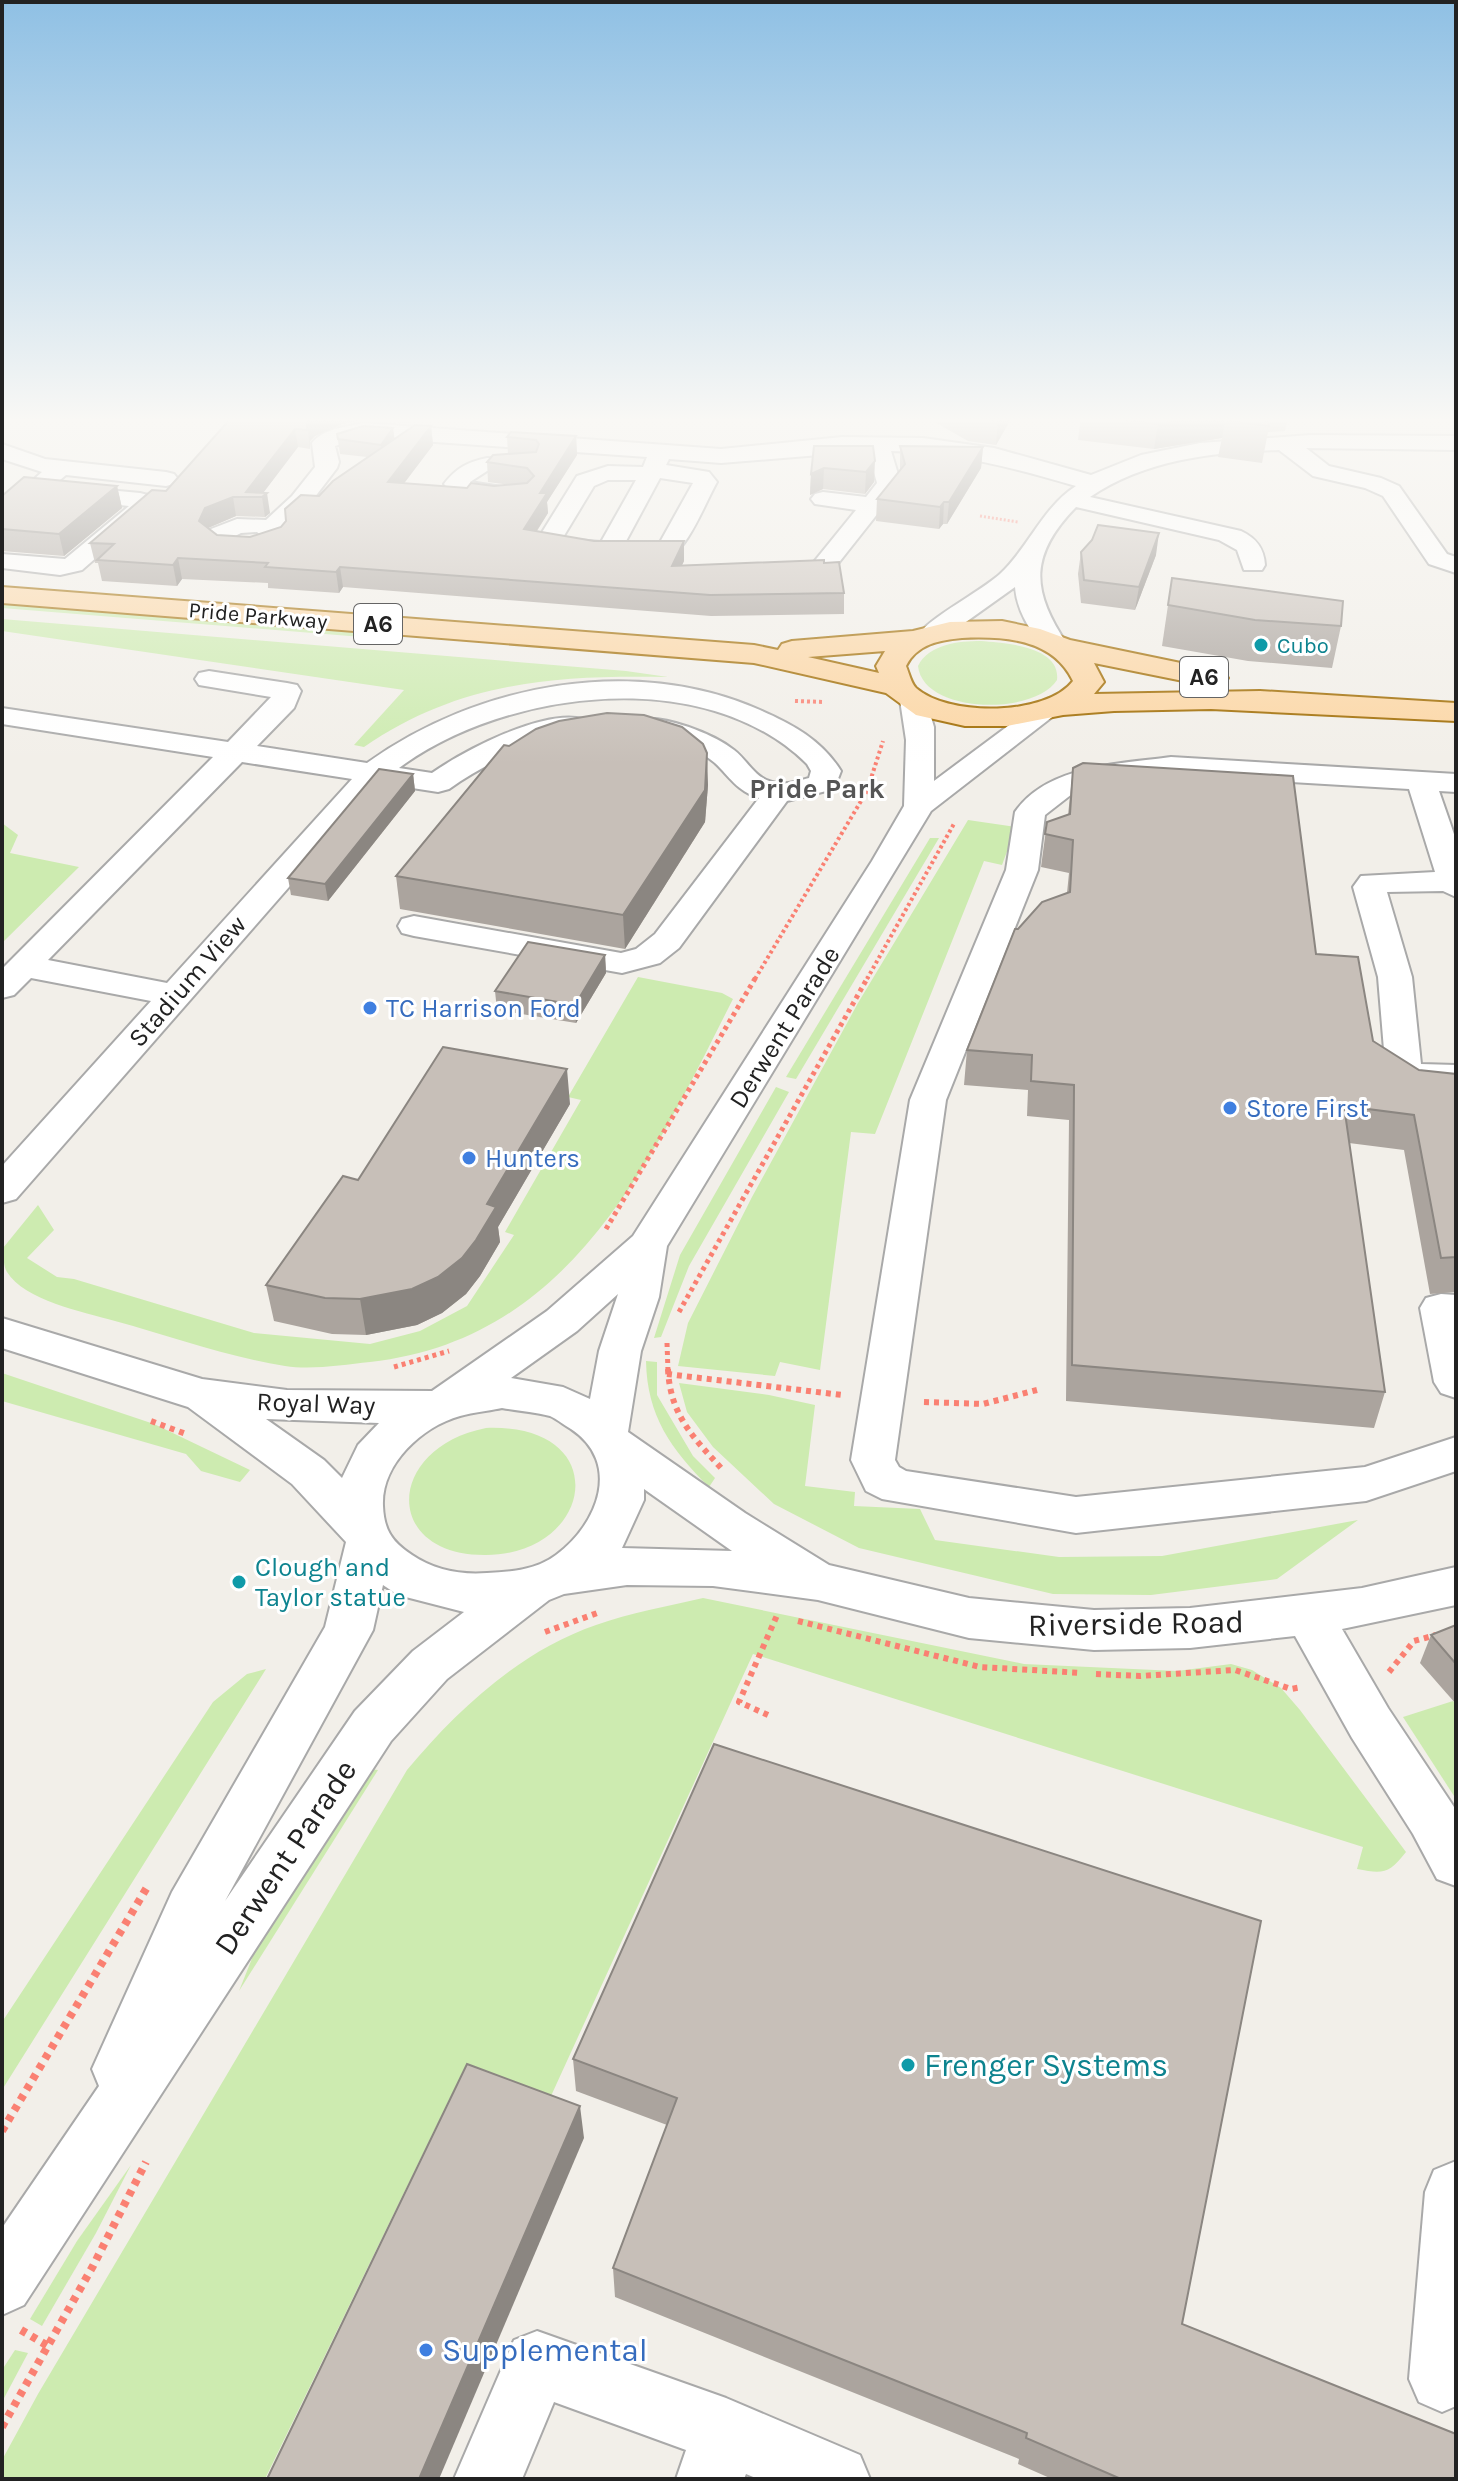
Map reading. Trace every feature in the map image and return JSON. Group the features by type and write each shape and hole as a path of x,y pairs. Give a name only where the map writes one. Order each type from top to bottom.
{"main road":[{"name":"Pride Parkway","path":"2,595 754,654 906,694"},
{"name":"A6","path":"925,636 999,629 1056,645 1349,704"},
{"name":"Pride Parkway","path":"754,654 925,636"},
{"path":"906,694 890,673 892,662 898,652 925,636"},
{"path":"1054,710 1083,691 1087,680 1082,664 1056,645"},
{"name":"A6","path":"906,694 942,711 975,717 1167,698 1349,704 1456,712"}],"street":[{"path":"2,561 60,567 73,565 111,533"},
{"path":"554,533 548,542 557,546 663,553 677,533"},
{"path":"609,550 618,533"},
{"path":"753,574 820,570 849,534 870,533"},
{"path":"925,636 991,593 1028,558 1043,533"},
{"path":"1174,533 1190,538 1226,534 1255,549"},
{"path":"1420,533 1438,559 1456,566"},
{"path":"1028,558 1028,602 1035,618 1056,645"},
{"path":"13,977 284,702 287,691 209,679"},
{"name":"Stadium View","path":"2,1190 373,773 396,752 424,735 482,710 569,693 615,690 729,707 754,716 822,762 826,771 823,783 798,792 777,794"},
{"path":"906,694 923,737 917,775 919,806"},
{"name":"Derwent Parade","path":"439,1404 562,1321 647,1246 888,861 919,806 1054,710"},
{"path":"2,716 438,783 487,750 545,730 608,724 645,725 700,741 727,759 742,777 760,789 777,794 667,941 648,956 622,963 414,926"},
{"path":"1456,1076 1404,1074 1395,977 1369,887 1372,883 1455,884 1438,782 1171,766 1100,776 1061,788 1030,812 1022,870 928,1100 873,1460 882,1479 898,1487 1076,1515 1366,1484 1456,1454"},
{"path":"13,977 175,995"},
{"name":"Derwent Parade","path":"610,1439 620,1351 641,1289 647,1246"},
{"path":"1456,1309 1441,1308 1456,1382"},
{"name":"Royal Way","path":"2,1333 202,1395 297,1407 439,1404"},
{"path":"493,1392 537,1395 569,1406 610,1439 622,1463 625,1483 620,1513 604,1541 542,1599 436,1589 396,1570 366,1536 358,1501 369,1460 389,1436 439,1404 493,1392"},
{"name":"Royal Way","path":"202,1395 308,1472 366,1536"},
{"name":"Riverside Road","path":"610,1439 805,1580"},
{"name":"Derwent Parade","path":"8,2304 79,2164 191,1910 349,1630 366,1536"},
{"name":"Riverside Road","path":"542,1599 627,1566 676,1565 805,1580 930,1611 1060,1628 1190,1628 1308,1615 1456,1586"},
{"name":"Derwent Parade","path":"79,2164 373,1726 430,1665 542,1599"},
{"path":"1308,1615 1370,1723 1432,1817 1456,1862"},
{"path":"1442,2379 1456,2192"},
{"path":"488,2479 537,2363 718,2455 836,2479"}],"path":[{"path":"603,1235 867,791 883,742"},
{"path":"674,1320 958,815"},
{"path":"667,1334 669,1394 690,1434 729,1478"},
{"path":"390,1368 457,1349"},
{"path":"667,1374 773,1386"},
{"path":"142,1417 199,1440"},
{"path":"768,1715 739,1702 805,1580"},
{"path":"542,1599 606,1611"},
{"path":"2,2427 93,2266 151,2151"},
{"path":"8,2304 48,2346"}],"green space":[{"path":"2,602 401,636 399,640 2,608"},
{"path":"2,619 668,677 587,678 510,686 436,708 364,747 354,745 404,690 2,631"},
{"path":"981,641 1017,645 1041,653 1056,669 1057,680 1045,692 1004,704 958,701 939,694 924,682 918,666 929,653 954,643"},
{"path":"968,820 1016,827 1002,865 984,861 875,1134 851,1132 820,1370 780,1362 775,1376 678,1366 688,1323 752,1197 858,1003"},
{"path":"2,823 18,835 10,853 79,867 2,943"},
{"path":"930,838 939,838 796,1079 786,1077"},
{"path":"638,977 722,993 733,999 670,1121 635,1179 596,1233 552,1280 500,1319 440,1347 370,1362 316,1367 285,1366 221,1352 55,1304 15,1282 6,1270 3,1248 38,1205 54,1230 27,1258 57,1277 74,1279 254,1333 370,1344 420,1331 467,1306 514,1235 505,1232 581,1100 568,1097"},
{"path":"776,1087 789,1092 689,1266 661,1337 654,1338 680,1255"},
{"path":"646,1361 657,1362 657,1395 693,1456 715,1478 709,1487 683,1459 656,1415 647,1381"},
{"path":"2,1373 154,1424 250,1470 240,1482 201,1471 186,1454 2,1401"},
{"path":"679,1383 769,1395 815,1405 805,1486 855,1492 854,1506 920,1509 935,1540 1059,1557 1162,1556 1358,1520 1277,1579 1151,1595 1053,1594 859,1548 774,1504 713,1447 687,1412"},
{"path":"486,1428 528,1432 556,1446 571,1466 575,1489 568,1513 550,1534 523,1549 486,1555 452,1551 428,1538 414,1521 409,1499 414,1477 429,1456 453,1439"},
{"path":"703,1598 1024,1664 1177,1671 1231,1664 1252,1670 1281,1688 1300,1710 1406,1852 1385,1871 1357,1869 1363,1847 753,1654 551,2096 465,2067 265,2479 2,2479 2,2460 38,2394 407,1770 469,1705 516,1666 541,1650 609,1621"},
{"path":"266,1669 2,2090 2,2022 213,1702 247,1674"},
{"path":"1453,1701 1456,1704 1456,1799 1403,1717"},
{"path":"369,1769 378,1770 239,1991 257,1946"},
{"path":"131,2165 42,2326 30,2319 77,2241"},
{"path":"15,2350 28,2353 2,2402 2,2370"}],"building":[{"path":"102,533 214,533 250,537 263,533 546,533 594,541 684,541 672,566 839,562 844,593 710,595 340,567 336,572 265,567 268,563 178,558 173,565 97,560 114,544 90,543"},
{"path":"1095,533 1159,533 1139,587 1084,580 1081,552"},
{"path":"1172,578 1343,601 1341,626 1255,620 1168,605"},
{"name":"TC Harrison Ford","path":"607,713 644,715 682,727 703,744 707,753 705,790 623,915 396,876 504,745 509,746 536,729 559,721"},
{"name":"Store First","path":"1083,763 1293,776 1316,954 1358,957 1373,1041 1419,1070 1456,1074 1456,1257 1441,1258 1414,1115 1344,1106 1385,1392 1072,1365 1074,1085 1031,1081 1032,1055 967,1050 1015,929 1042,902 1070,892 1073,840 1045,834 1047,822 1070,814 1073,768"},
{"path":"379,769 413,774 325,884 288,878"},
{"path":"528,942 605,955 575,1005 495,991"},
{"name":"Hunters","path":"443,1047 567,1069 487,1204 496,1207 476,1240 462,1258 438,1277 412,1289 360,1299 325,1298 266,1285 343,1176 358,1180"},
{"path":"1456,1625 1456,1664 1431,1635"},
{"path":"714,1744 1261,1921 1182,2324 1456,2434 1456,2479 1121,2479 1026,2438 1027,2433 613,2268 677,2098 573,2059"},
{"path":"467,2064 580,2106 419,2479 267,2479"}],"place":[{"name":"Cubo","path":"1261,645"},
{"name":"TC Harrison Ford","path":"370,1008"},
{"name":"Store First","path":"1230,1108"},
{"name":"Hunters","path":"469,1158"},
{"name":"Clough and Taylor statue","path":"239,1582"},
{"name":"Frenger Systems","path":"908,2065"},
{"name":"Supplemental","path":"426,2350"}],"district":[{"name":"Pride Park","path":"817,788"}]}
